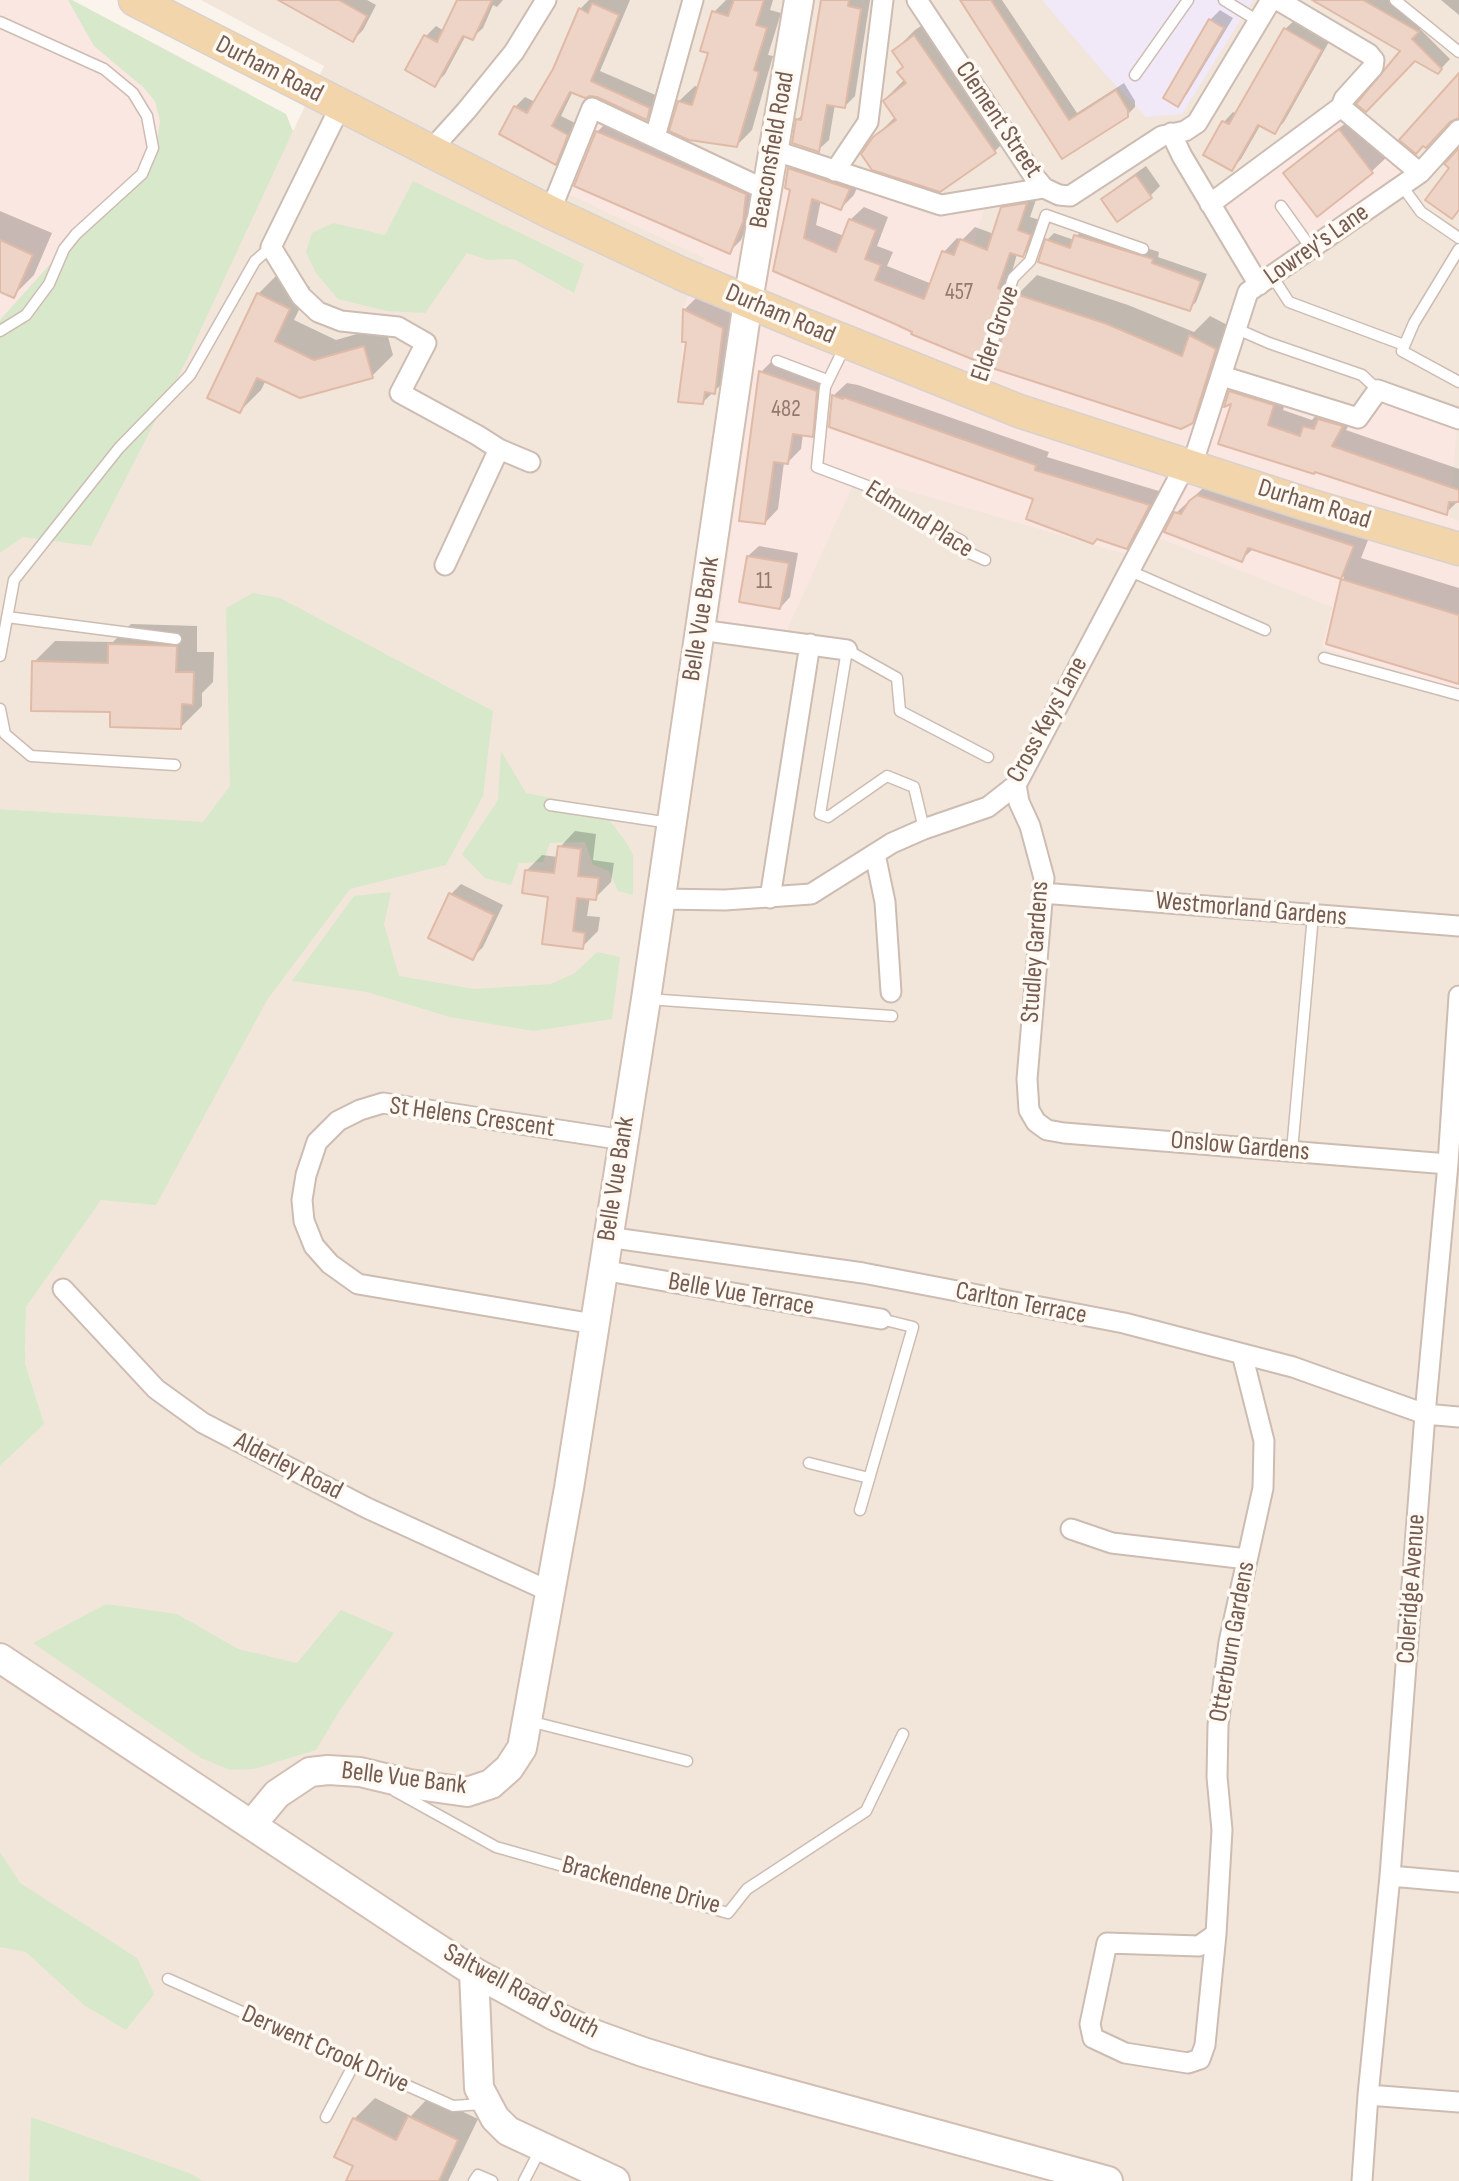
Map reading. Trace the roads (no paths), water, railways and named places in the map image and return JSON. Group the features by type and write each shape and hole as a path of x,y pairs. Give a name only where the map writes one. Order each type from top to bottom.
{"main road":[{"name":"Durham Road","path":"135,0 550,212 682,274 847,343 976,395 1188,466 1459,549"}],"street":[{"path":"429,152 467,111 514,52 546,0"},
{"path":"655,137 692,0"},
{"name":"Beaconsfield Road","path":"748,301 799,0"},
{"path":"835,171 868,122 883,0"},
{"name":"Clement Street","path":"918,0 1033,175 1044,188 1059,195 1070,196 1161,136 1185,131 1196,123 1271,0"},
{"path":"1210,204 1341,107 1344,99 1373,67 1374,60 1369,54 1278,0"},
{"path":"340,107 271,247 301,296 318,312 341,321 398,327 426,343 400,393 499,449 530,463"},
{"path":"1341,107 1420,173"},
{"path":"550,212 592,108 766,190"},
{"name":"Lowrey's Lane","path":"1188,466 1196,453 1248,292 1420,173 1459,130"},
{"path":"1171,133 1210,204 1265,281"},
{"path":"773,150 941,205 1044,188"},
{"name":"Belle Vue Bank","path":"253,1824 277,1794 310,1772 360,1772 410,1784 467,1792 491,1784 509,1768 522,1748 569,1488 624,1140 748,301"},
{"path":"1222,376 1358,418 1378,390 1459,419"},
{"path":"445,565 499,449"},
{"name":"Cross Keys Lane","path":"659,899 725,900 811,894 892,843 988,807 1016,785 1179,477 1188,466"},
{"path":"700,630 848,650"},
{"path":"770,898 810,644"},
{"name":"Studley Gardens","path":"1016,785 1044,878 1027,1079 1029,1110 1036,1122"},
{"path":"875,854 885,902 891,992"},
{"name":"Westmorland Gardens","path":"1042,893 1459,926"},
{"name":"Coleridge Avenue","path":"1362,2181 1390,1876 1425,1414 1448,1164 1459,996"},
{"name":"St Helens Crescent","path":"594,1324 358,1284 330,1264 314,1246 304,1221 302,1200 306,1175 317,1142 338,1121 383,1103 624,1140"},
{"name":"Onslow Gardens","path":"1036,1122 1047,1130 1064,1133 1448,1164"},
{"name":"Carlton Terrace","path":"607,1237 863,1273 1124,1323 1293,1367 1425,1414 1459,1417"},
{"name":"Belle Vue Terrace","path":"602,1270 881,1320"},
{"name":"Alderley Road","path":"64,1289 156,1389 203,1423 368,1508 551,1591"},
{"name":"Otterburn Gardens","path":"1216,1934 1199,1946 1107,1943 1090,2024 1093,2038 1125,2053 1188,2063 1200,2059 1205,2045 1216,1934 1222,1830 1217,1777 1218,1725 1228,1642 1263,1488 1264,1441 1242,1354"},
{"path":"1071,1529 1112,1543 1247,1559"},
{"name":"Saltwell Road South","path":"0,1658 474,1972 553,2015 596,2035 643,2052 1108,2181"},
{"path":"1390,1876 1459,1882"},
{"path":"474,1972 482,2096 495,2118 508,2131 597,2177"},
{"path":"1368,2095 1459,2102"}],"lane":[{"path":"1135,75 1188,0"},
{"path":"1224,0 1258,21"},
{"path":"1395,0 1459,52"},
{"path":"0,22 104,69 133,93 148,116 153,148 142,174 76,234 64,250 49,284 26,315 0,331"},
{"path":"1402,186 1421,212 1459,238"},
{"path":"1281,206 1311,248"},
{"name":"Elder Grove","path":"976,395 1013,278 1030,261 1046,215 1143,249"},
{"path":"0,656 14,580 120,448 190,375 255,261 271,247"},
{"path":"1459,249 1423,309 1402,351 1459,382"},
{"path":"1265,281 1289,302 1404,345"},
{"path":"1237,329 1362,375 1378,390"},
{"name":"Edmund Place","path":"847,343 827,380 817,467 878,490 891,505 962,541 967,552 985,560"},
{"path":"777,361 827,380"},
{"path":"1130,571 1265,630"},
{"path":"7,617 176,639"},
{"path":"924,829 914,787 887,776 828,817 820,814 848,650 897,678 900,711 988,757"},
{"path":"1324,657 1459,695"},
{"path":"0,709 5,734 31,756 175,765"},
{"path":"550,805 671,823"},
{"path":"1292,1151 1313,915"},
{"path":"646,999 892,1016"},
{"path":"860,1510 913,1327 881,1320"},
{"path":"809,1463 869,1478"},
{"path":"528,1721 687,1761"},
{"name":"Brackendene Drive","path":"360,1772 496,1847 728,1913 747,1889 866,1811 903,1734"},
{"name":"Derwent Crook Drive","path":"168,1979 453,2106 482,2096"},
{"path":"327,2117 354,2064"},
{"path":"524,2181 541,2147"},
{"path":"474,2181 478,2175 492,2181"}]}
